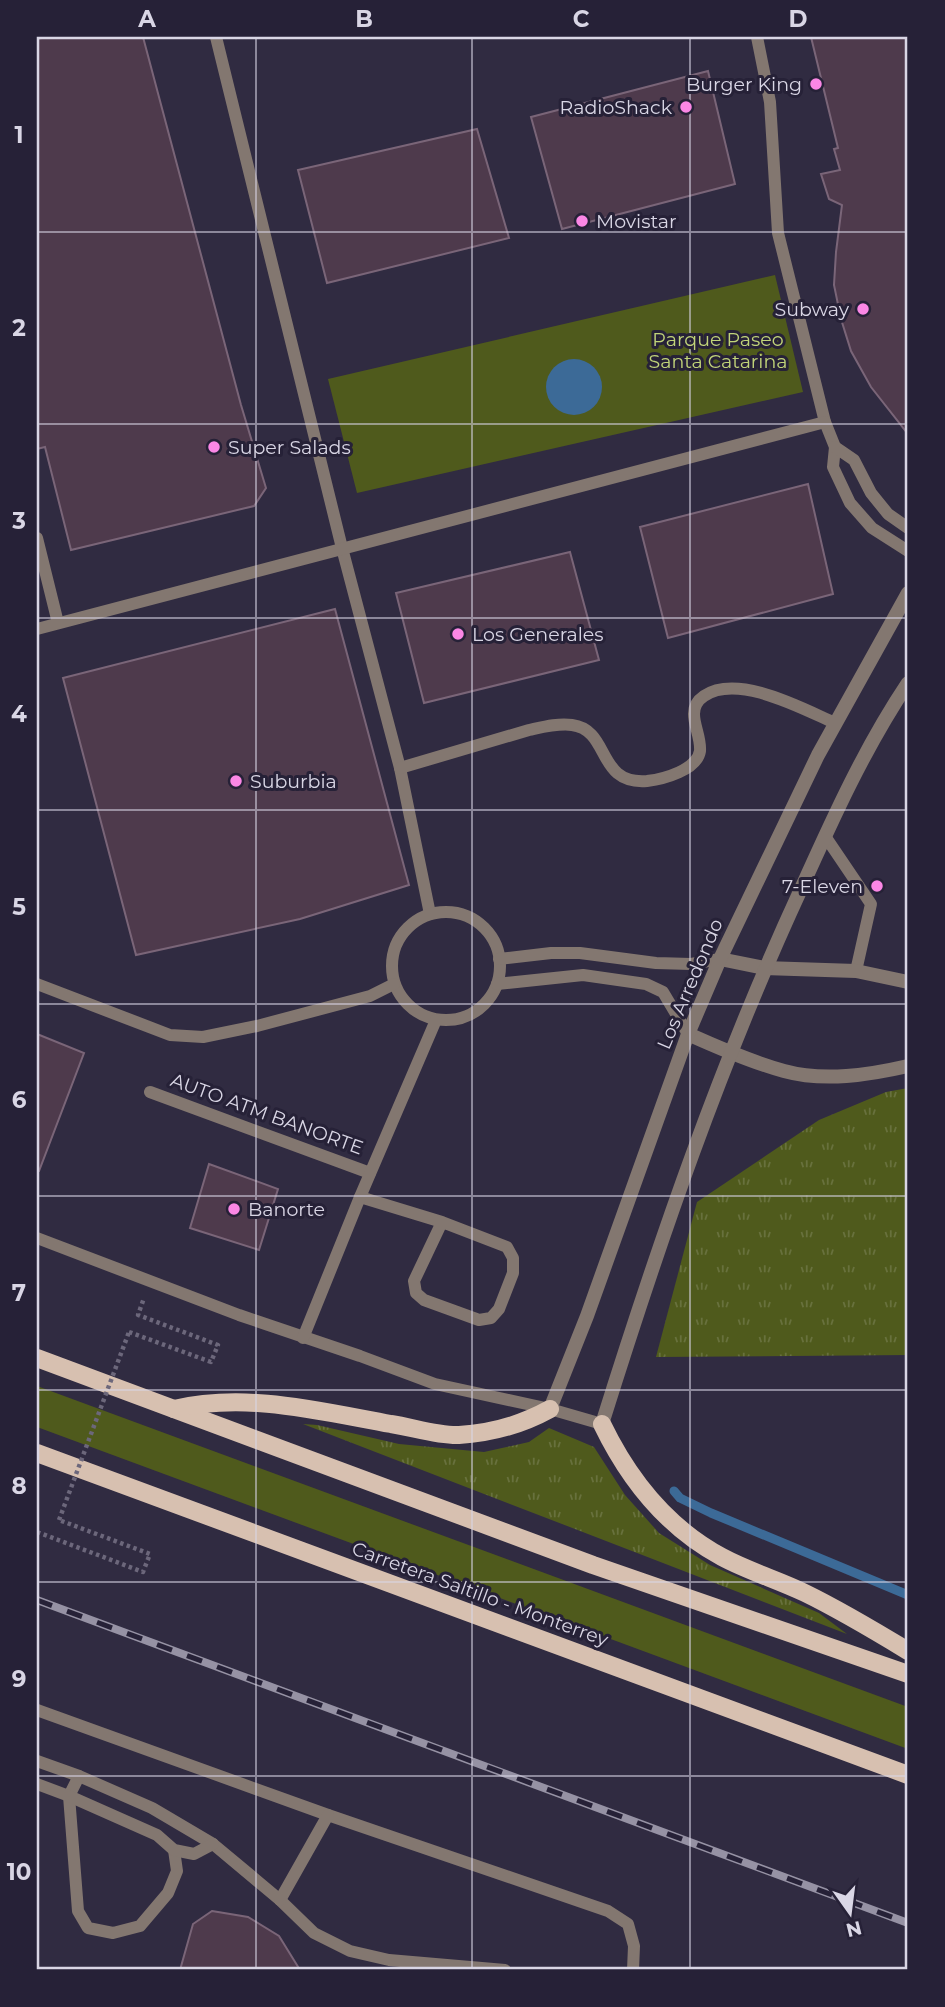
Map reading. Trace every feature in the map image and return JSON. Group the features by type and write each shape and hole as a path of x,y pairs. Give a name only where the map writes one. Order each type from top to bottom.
{"main road":[{"path":"37,1358 593,1565 908,1674"},
{"path":"173,1409 213,1402 259,1402 456,1435 498,1431 527,1422 550,1409"},
{"path":"602,1424 615,1451 644,1493 672,1522 696,1541 722,1557 807,1594 908,1651"},
{"name":"Carretera Saltillo - Monterrey","path":"37,1453 908,1775"}],"street":[{"name":"Los Arredondo","path":"550,1409 587,1317 688,1034 720,959 818,755 908,593"},
{"path":"602,1424 670,1217 764,968 850,783 908,682"},
{"path":"720,959 764,968 856,971 908,982"},
{"path":"688,1034 730,1053 786,1072 836,1077 908,1066"}],"lane":[{"path":"216,37 342,548 400,768 430,914"},
{"path":"757,37 770,102 778,233 825,422 835,447 833,467 850,503 872,528 908,551"},
{"path":"37,629 825,422"},
{"path":"835,447 854,460 871,493 888,514 908,528"},
{"path":"37,538 58,623"},
{"path":"400,768 529,730 573,725 587,731 598,743 611,770 629,780 662,778 680,772 695,762 700,752 694,712 697,702 706,694 719,690 769,694 835,723"},
{"path":"825,836 871,904 856,971"},
{"path":"446,912 475,920 496,944 499,959 497,984 488,1000 473,1013 456,1019 436,1020 418,1013 404,1001 394,984 391,967 394,949 402,934 415,922 430,914 446,912"},
{"path":"499,959 551,953 580,953 656,963 691,964 720,959"},
{"path":"497,984 583,975 646,984 663,992 688,1034"},
{"path":"37,984 170,1035 203,1037 257,1026 370,996 394,984"},
{"path":"303,1338 436,1020"},
{"name":"AUTO ATM BANORTE","path":"150,1092 370,1173"},
{"path":"360,1197 442,1222 507,1247 513,1258 513,1273 499,1309 491,1318 479,1320 424,1300 416,1293 414,1281 442,1222"},
{"path":"37,1238 303,1338 435,1384 550,1409 602,1424"},
{"path":"37,1710 328,1815 608,1911 628,1924 634,1945 633,1970"},
{"path":"37,1761 152,1808 213,1844 280,1900 314,1933 350,1951 389,1960 505,1970"},
{"path":"79,1776 69,1796 78,1911 88,1928 113,1933 140,1926 168,1893 177,1871 174,1850"},
{"path":"37,1784 157,1835 174,1850 194,1854 213,1844"},
{"path":"280,1900 328,1815"}],"path":[{"path":"37,1532 143,1572 150,1554 59,1520 130,1332 211,1363 218,1345 138,1315"}],"green space":[{"name":"Parque Paseo Santa Catarina","path":"775,275 803,392 357,493 328,379"},
{"path":"908,1088 908,1355 656,1357 697,1202 819,1120 886,1092"},
{"path":"37,1386 908,1707 908,1749 37,1427"},
{"path":"303,1424 399,1444 484,1452 529,1442 549,1428 594,1447 625,1495 659,1533 710,1565 819,1613 847,1634"}],"water":[{"path":"574,359 585,361 594,367 600,376 600,398 594,407 585,413 574,415 563,413 554,407 548,398 546,387 548,376 554,367 563,361"}],"building":[{"path":"143,37 241,405 266,488 254,506 71,550 45,447 37,449 37,39"},
{"path":"811,37 908,37 908,434 871,387 851,351 841,319 834,285 842,205 829,199 821,174 840,170 834,149 838,148"},
{"path":"708,71 735,184 562,229 531,117"},
{"path":"477,129 509,238 327,283 298,170"},
{"path":"808,484 833,594 668,638 640,527"},
{"path":"570,552 599,660 424,703 396,593"},
{"name":"Suburbia","path":"335,609 409,885 300,919 136,955 63,678"},
{"path":"37,1034 84,1053 39,1171 37,1171"},
{"name":"Banorte","path":"209,1164 278,1189 259,1250 190,1228"},
{"path":"212,1911 248,1917 279,1936 300,1970 180,1970 193,1924"}],"waterway":[{"path":"674,1491 680,1498 711,1513 908,1595"}],"railway":[{"path":"37,1600 908,1923"}],"place":[{"name":"Burger King","path":"816,84"},
{"name":"RadioShack","path":"686,107"},
{"name":"Movistar","path":"582,221"},
{"name":"Subway","path":"863,309"},
{"name":"Super Salads","path":"214,447"},
{"name":"Los Generales","path":"458,634"},
{"name":"Suburbia","path":"236,781"},
{"name":"7-Eleven","path":"877,886"},
{"name":"Banorte","path":"234,1209"}]}
